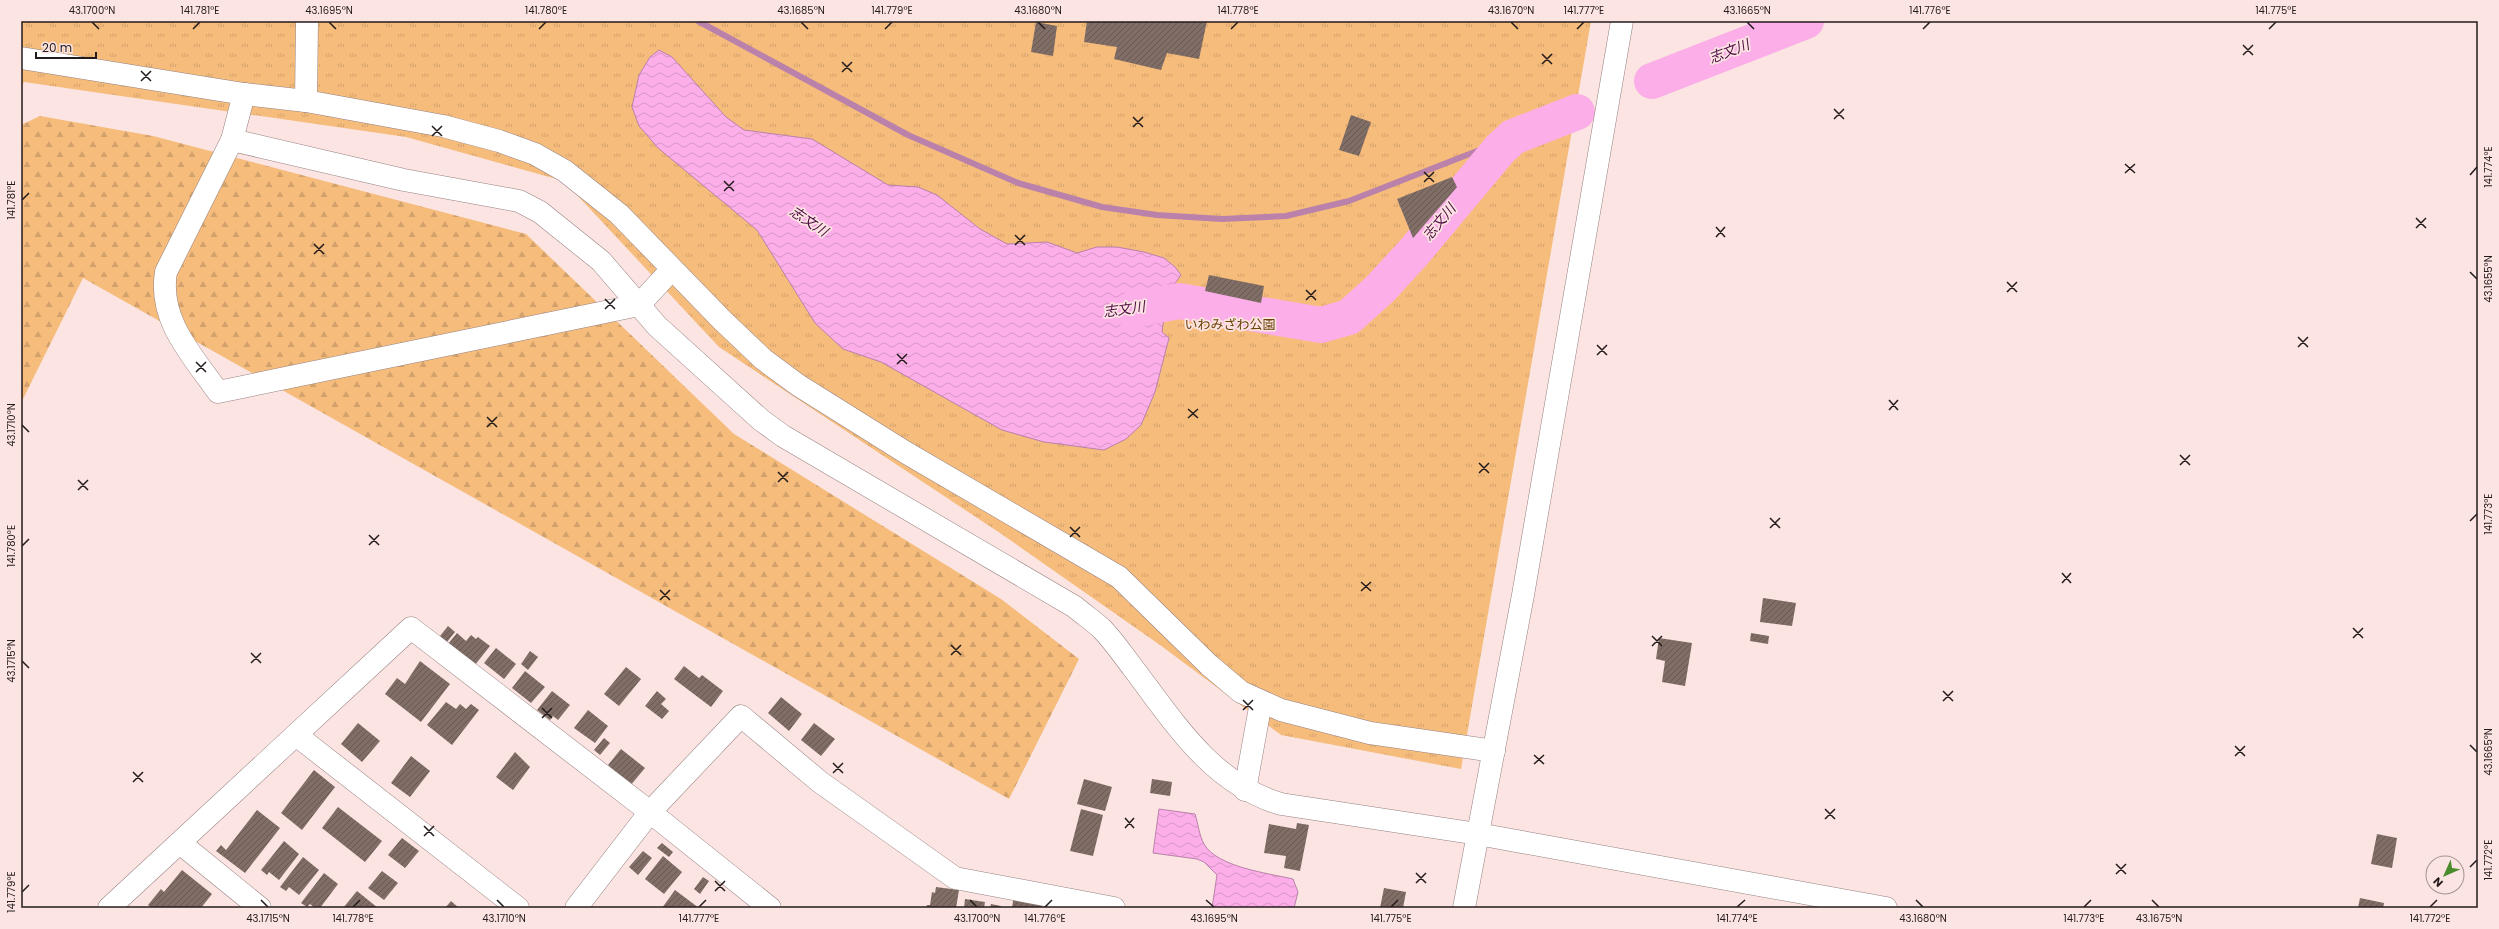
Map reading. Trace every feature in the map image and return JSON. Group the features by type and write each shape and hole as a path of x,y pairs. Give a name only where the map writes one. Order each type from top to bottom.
{"street":[{"path":"306,101 307,21"},
{"path":"1464,908 1494,752 1622,21"},
{"path":"21,58 244,94 306,101 443,126 499,141 535,154 565,171 619,214 722,320 769,364 809,392 905,452 1120,578 1209,665 1241,692 1281,710 1370,733 1494,752"},
{"path":"244,94 232,140 166,272 163,289 169,318 218,392 639,305 672,269"},
{"path":"232,140 404,180 519,201 540,212 601,261 657,326 761,420 783,436 1075,607 1101,628 1187,739 1207,761 1245,790 1281,804 1478,834 1886,908"},
{"path":"109,908 411,628 650,812 770,908"},
{"path":"1245,790 1261,702"},
{"path":"576,908 650,812 741,716 820,782 955,878 1114,908"},
{"path":"296,735 518,908"},
{"path":"180,843 260,908"}],"green space":[{"name":"いわみざわ公園","path":"21,21 1591,21 1461,769 1281,735 1160,645 1000,533 719,347 564,181 406,137 24,82 21,87"},
{"path":"40,116 153,136 526,234 734,434 1001,599 1079,659 1009,799 83,278 21,403 21,125"}],"water":[{"path":"659,50 672,57 726,117 744,130 812,139 888,185 918,187 937,195 980,229 1007,244 1047,242 1077,253 1097,247 1117,247 1144,252 1164,258 1175,267 1181,275 1173,286 1184,290 1172,315 1164,317 1162,332 1169,338 1155,392 1141,425 1126,439 1104,450 1044,442 1002,430 881,362 843,349 815,323 757,230 658,148 639,126 632,107 639,75 650,57"},
{"path":"1159,809 1195,814 1204,844 1210,852 1231,864 1293,879 1298,892 1294,908 1212,908 1217,875 1204,862 1197,859 1153,853"}],"building":[{"path":"1087,21 1207,21 1199,59 1167,53 1161,70 1114,59 1117,47 1084,42"},
{"path":"1036,22 1057,26 1053,56 1031,52"},
{"path":"1351,115 1371,122 1359,156 1339,150"},
{"path":"1452,177 1457,187 1413,238 1397,199"},
{"path":"1209,275 1264,286 1261,303 1205,291"},
{"path":"1763,598 1796,603 1792,626 1760,622"},
{"path":"448,626 455,632 447,642 440,636"},
{"path":"457,633 466,641 471,635 476,639 478,637 490,646 475,665 448,644"},
{"path":"1751,633 1769,636 1768,644 1750,641"},
{"path":"1659,638 1692,643 1685,686 1662,682 1665,661 1656,659"},
{"path":"496,648 516,664 504,679 484,663"},
{"path":"530,651 538,657 528,670 521,664"},
{"path":"420,661 450,684 421,722 385,694 397,678 405,684"},
{"path":"684,666 699,678 702,675 723,691 711,707 674,679"},
{"path":"626,667 641,679 619,706 604,694"},
{"path":"525,671 545,687 531,703 512,688"},
{"path":"552,691 570,705 558,720 553,716 550,720 537,710"},
{"path":"657,691 666,699 661,704 669,711 662,719 645,706"},
{"path":"781,697 802,714 789,731 768,713"},
{"path":"446,702 456,709 460,704 466,709 471,704 479,710 452,745 427,725"},
{"path":"588,710 608,726 595,743 574,728"},
{"path":"358,723 380,741 362,762 341,744"},
{"path":"814,723 835,739 821,756 801,740"},
{"path":"604,738 610,743 600,755 594,750"},
{"path":"621,749 645,768 630,786 608,765"},
{"path":"515,752 530,767 513,790 496,777"},
{"path":"411,756 430,771 410,797 391,783"},
{"path":"314,770 335,787 302,830 281,813"},
{"path":"1084,779 1112,787 1105,811 1077,804"},
{"path":"1152,779 1172,782 1170,796 1150,793"},
{"path":"338,807 382,841 365,862 322,828"},
{"path":"1081,809 1103,815 1093,856 1070,851"},
{"path":"257,810 280,828 245,873 216,851 221,845 226,850"},
{"path":"1297,823 1309,825 1300,871 1284,868 1286,856 1264,853 1269,824 1296,829"},
{"path":"2377,834 2397,838 2392,868 2371,864"},
{"path":"402,838 419,851 405,868 388,855"},
{"path":"284,841 299,854 279,880 269,872 267,875 261,870"},
{"path":"662,843 673,852 669,857 657,848"},
{"path":"643,851 652,858 638,875 629,867"},
{"path":"663,856 682,872 664,894 645,879"},
{"path":"303,857 319,870 299,895 289,887 286,891 280,887"},
{"path":"182,870 212,894 201,908 152,908 148,905 161,889 164,892"},
{"path":"382,871 398,883 384,900 368,888"},
{"path":"324,873 338,884 320,908 315,908 310,904 307,907 301,903"},
{"path":"703,877 709,881 700,894 694,889"},
{"path":"936,887 959,890 956,908 926,908 927,905 930,905 932,892 935,893"},
{"path":"1384,888 1406,892 1403,908 1380,908"},
{"path":"675,890 699,908 662,908"},
{"path":"357,891 378,908 343,908"},
{"path":"1014,895 1043,900 1042,908 1012,908"},
{"path":"2360,898 2384,903 2383,908 2358,908"},
{"path":"965,899 985,902 984,908 964,908"},
{"path":"451,901 459,908 445,908"},
{"path":"991,904 1001,906 1000,908 990,908"}],"waterway":[{"path":"698,21 908,135 1018,183 1102,207 1157,215 1222,219 1286,216 1349,201 1513,137"},
{"name":"志文川","path":"1652,81 1806,21"},
{"name":"志文川","path":"1131,310 1179,301 1321,325 1349,317 1380,289 1414,252 1500,149 1513,137 1577,112"}]}
